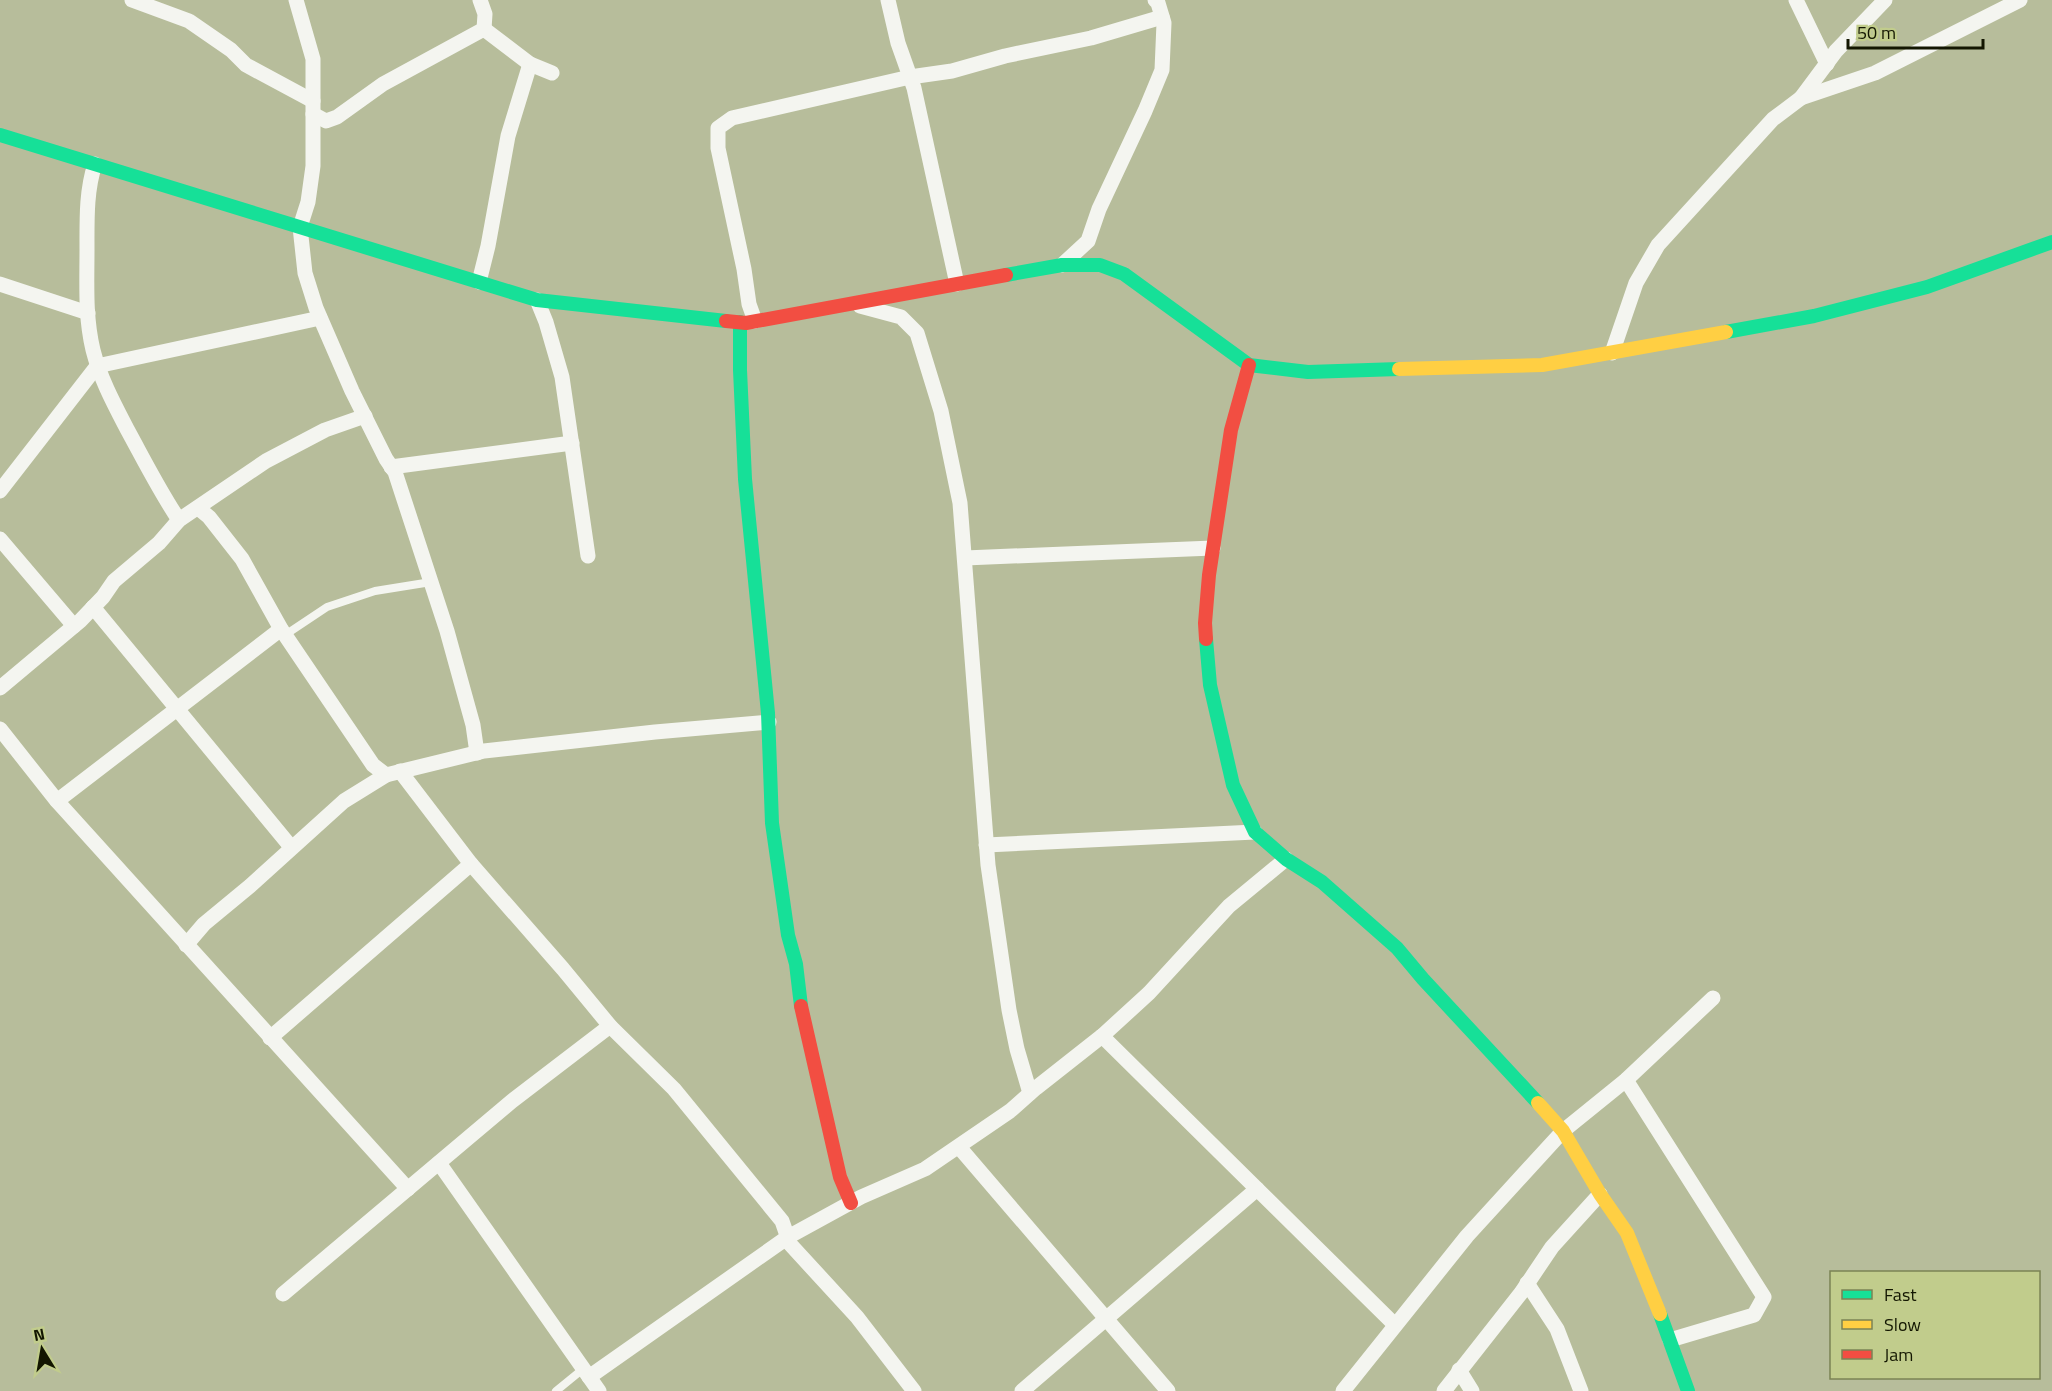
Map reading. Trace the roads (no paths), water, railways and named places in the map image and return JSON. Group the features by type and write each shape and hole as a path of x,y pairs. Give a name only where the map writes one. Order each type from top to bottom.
{"street":[{"path":"132,0 189,21 231,50 246,65 313,108 326,121 337,117 383,84 484,29"},
{"path":"296,0 313,58 313,166 308,202 300,227 309,290 351,391 395,472 464,689 477,753"},
{"path":"480,0 484,14 484,29"},
{"path":"888,0 898,43 910,77 957,284"},
{"path":"1062,265 1088,241 1162,70 1164,50 1162,17 1155,0"},
{"path":"1796,0 1827,64"},
{"path":"1612,353 1636,282 1658,245 1773,119 1801,98 1827,64 1885,0"},
{"path":"1801,98 1875,73 2020,0"},
{"path":"851,1203 840,1178 832,1148 799,996 796,964 788,934 772,823 768,722 746,478 740,370 748,322 748,304 744,269 718,148 718,128 732,118 910,77 951,71 1005,56 1091,38 1162,17"},
{"path":"484,29 530,64 552,73"},
{"path":"479,282 488,246 508,136 530,64"},
{"path":"0,135 537,300 748,322 1062,265 1100,265 1124,274 1249,365 1308,372 1542,365 1612,353 1814,316 1927,287 2052,242"},
{"path":"95,164 91,177 87,216 86,288 97,366 117,411 179,520"},
{"path":"0,284 88,313"},
{"path":"537,300 562,377 588,556"},
{"path":"852,303 901,317 917,333 941,411 960,503 986,845 1009,1010 1017,1049 1030,1093"},
{"path":"0,491 97,366 320,318"},
{"path":"1249,365 1231,430 1213,548 1205,623 1210,685 1233,785 1255,832 1286,859 1322,882 1397,948 1563,1131 1600,1194 1627,1233 1649,1284 1688,1391"},
{"path":"0,688 74,626 93,608 114,581 159,543 179,520 266,461 325,430 365,416"},
{"path":"391,466 572,443"},
{"path":"198,508 209,517 242,559 283,632 373,765 393,773 610,1026 674,1089 782,1221 790,1244 856,1317 914,1391"},
{"path":"0,539 74,626"},
{"path":"965,558 1213,548"},
{"path":"93,608 291,847"},
{"path":"57,801 177,709 283,632"},
{"path":"186,945 204,924 250,886 344,801 393,773 477,753 627,735 768,722"},
{"path":"0,729 57,801 408,1189"},
{"path":"986,845 1255,832"},
{"path":"586,1373 788,1237 851,1203 925,1168 1011,1111 1030,1093 1102,1036 1149,993 1229,906 1286,859"},
{"path":"270,1038 471,864"},
{"path":"1346,1390 1467,1236 1563,1131 1626,1080 1713,998"},
{"path":"283,1294 512,1101 610,1026"},
{"path":"1102,1036 1395,1325"},
{"path":"1626,1080 1764,1297 1754,1315 1670,1340"},
{"path":"959,1147 1168,1391"},
{"path":"439,1163 599,1391"},
{"path":"1022,1391 1257,1189"},
{"path":"1444,1391 1552,1247 1600,1194"},
{"path":"1527,1283 1557,1329 1581,1391"},
{"path":"1459,1370 1472,1391"}],"lane":[{"path":"283,632 327,607 375,591 431,582"},
{"path":"556,1391 586,1373"}]}
